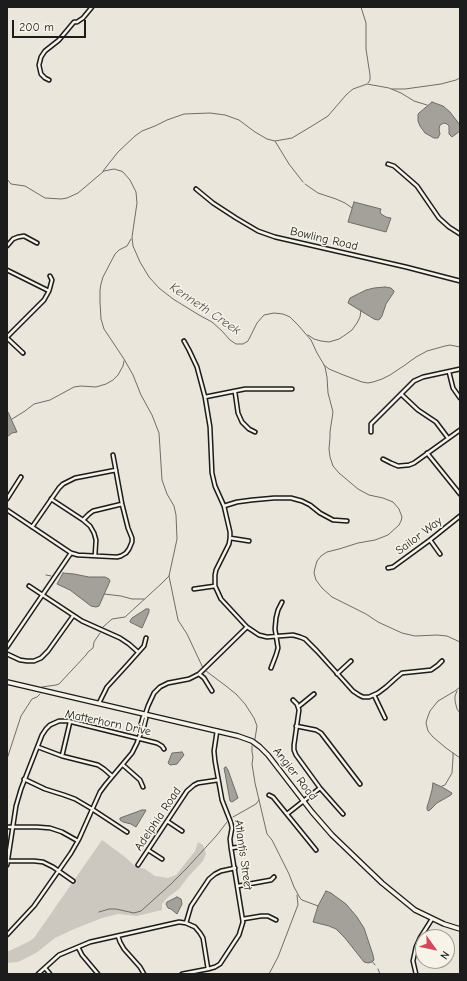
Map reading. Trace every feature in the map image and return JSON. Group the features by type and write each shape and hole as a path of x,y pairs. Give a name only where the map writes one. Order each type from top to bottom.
{"street":[{"path":"49,80 41,74 39,65 41,57 45,51 59,40 74,22 77,22 83,18 92,7"},
{"path":"388,164 394,166 417,186 439,218 460,234"},
{"name":"Bowling Road","path":"196,189 213,203 236,218 258,231 274,237 460,280"},
{"path":"7,246 13,239 24,236 37,243"},
{"path":"7,270 49,291"},
{"path":"23,353 7,337 41,302 49,291 52,280 50,276"},
{"path":"184,341 197,367 205,397 210,427 212,472 215,486 224,506 230,532 229,544 215,575 215,586 221,599 247,627 258,635 267,637 293,635 305,639 359,696 366,697 374,695 382,691 402,673 433,670 442,661"},
{"path":"371,432 371,424 414,381 460,369"},
{"path":"449,372 453,388 460,398"},
{"path":"205,397 245,389 292,389"},
{"path":"235,392 240,418 249,429 255,432"},
{"path":"401,394 418,410 436,422 448,438"},
{"path":"383,459 398,466 409,466 460,430"},
{"path":"427,453 460,494"},
{"path":"7,510 71,553 78,555 117,557 126,553 132,542 132,538 122,504 113,455"},
{"path":"32,527 58,488 67,481 116,470"},
{"path":"7,499 21,477"},
{"path":"224,506 252,500 291,498 302,501 333,520 347,521"},
{"path":"51,499 90,526 96,540 95,556"},
{"path":"83,520 93,511 122,504"},
{"name":"Sailor Way","path":"388,568 393,567 460,516"},
{"path":"230,538 249,541"},
{"path":"430,540 440,554"},
{"path":"7,647 71,553"},
{"path":"28,586 87,624 120,638 138,652"},
{"path":"194,589 215,586"},
{"path":"270,668 277,652 278,645 276,637 276,618 282,602"},
{"path":"7,654 27,662 39,659 46,653 73,616"},
{"path":"8,933 34,906 59,871 78,841 100,792 132,753 139,739 143,717 146,715 154,693 160,687 168,683 189,679 199,674 247,627"},
{"path":"99,704 107,687 145,644 146,638"},
{"path":"337,674 351,661"},
{"path":"199,674 204,678 212,691"},
{"name":"Angier Road","path":"7,682 217,731 252,741 272,759 303,801 332,835 371,872 410,906 449,927 460,929"},
{"path":"298,707 314,694"},
{"path":"374,695 385,718"},
{"path":"293,700 297,704 299,710 294,745 296,755 320,788 342,814"},
{"name":"Matterhorn Drive","path":"7,865 17,803 24,779 43,733 50,725 59,721 70,722 159,744 164,749"},
{"path":"62,756 70,722"},
{"path":"296,726 316,730 321,733 360,784"},
{"name":"Atlantis Street","path":"208,969 220,964 239,935 243,919 231,848 230,839 232,828 222,800 218,780 214,751 217,731"},
{"path":"38,746 62,756 98,766 106,770 112,776"},
{"path":"123,765 140,780 143,786"},
{"path":"24,779 45,789 70,796 127,832"},
{"name":"Adelphia Road","path":"138,865 183,796 190,788 198,783 218,780"},
{"path":"287,814 320,788"},
{"path":"269,795 273,797 316,850"},
{"path":"167,821 182,831"},
{"path":"7,828 50,828 62,832 78,841"},
{"path":"231,848 239,847 244,849"},
{"path":"148,850 162,859"},
{"path":"8,861 40,862 49,865 73,881"},
{"path":"186,923 191,906 209,879 221,871 235,868"},
{"path":"238,886 271,880 274,877"},
{"path":"243,919 268,916 276,920"},
{"path":"426,929 432,919"},
{"path":"38,974 59,955 90,942 179,922 195,927 203,938 208,969 182,974"},
{"path":"118,936 124,949 140,967 144,974"},
{"path":"78,947 82,955 98,974"},
{"path":"415,952 414,966 416,974"},
{"path":"45,968 50,974"}],"shaded area":[{"path":"432,102 443,106 450,112 460,125 460,131 452,137 449,134 449,126 447,124 444,123 440,125 440,134 438,138 434,138 425,133 420,126 418,114"},
{"path":"354,202 381,209 381,214 391,218 386,232 348,222"},
{"path":"385,287 391,288 394,292 386,304 382,316 378,320 348,303 350,298 366,290"},
{"path":"7,412 17,432 12,433 7,437"},
{"path":"63,573 89,577 105,577 109,579 110,581 99,606 91,606 70,590 57,584"},
{"path":"146,609 149,609 149,612 142,628 130,622 132,618"},
{"path":"182,752 184,755 177,764 170,765 168,763 172,753"},
{"path":"226,767 238,798 232,802 230,801 224,768"},
{"path":"433,783 452,793 428,811 427,807"},
{"path":"146,810 136,827 120,820 120,818"},
{"path":"102,840 136,867 145,869 155,876 168,878 176,875 195,851 198,842 203,845 206,854 203,861 179,889 162,904 162,910 137,916 118,914 102,918 55,938 36,953 18,962 7,963 7,952 34,938"},
{"path":"326,891 346,904 357,917 364,928 373,955 374,960 372,962 364,962 336,929 313,922 318,906"},
{"path":"177,897 181,899 182,904 177,914 168,908 166,904"}],"waterway":[{"path":"361,7 366,23 366,49 370,75 370,80 368,83"},
{"path":"392,89 405,89 441,84 460,78"},
{"path":"103,171 118,152 142,131 184,114 210,113 225,115 239,120 255,132 267,139 275,141 292,138 312,126 328,116 353,89 367,84 389,88 414,101 427,105"},
{"path":"275,141 289,164 303,182"},
{"name":"Kenneth Creek","path":"7,179 11,184 25,186 45,198 61,199 78,193 104,171 114,169 123,172 130,180 136,192 137,203 132,237 133,246 149,277 159,288 173,299 212,322 236,344 243,344 248,341 257,323 264,315 274,313 283,314 290,317 298,325 311,340 325,367 328,393 333,412 329,449 333,466 358,489 369,495 393,502 399,509 402,517 399,525 388,535 375,540 358,543 327,552 321,556 317,561 315,568 314,573 316,580 332,597 402,633 415,636 447,636 460,642"},
{"path":"305,184 318,193 336,199 352,208"},
{"path":"103,627 112,619 125,617 169,576 177,539 174,506 167,494 162,480 159,433 133,375 104,329 101,319 100,290 103,277 115,254 127,246 131,239"},
{"path":"308,335 321,341 329,342 339,339 352,330 360,317 361,310"},
{"path":"324,365 341,374 368,383 390,375 427,351 450,345 460,347"},
{"path":"12,419 34,404 50,400 74,387 96,387 106,384 118,375 124,361"},
{"path":"46,575 51,576"},
{"path":"169,576 178,620 187,634 203,668"},
{"path":"104,594 132,599 144,599"},
{"path":"42,687 59,684 93,648 94,642 100,633"},
{"path":"206,671 236,694 245,704 257,726 255,739"},
{"name":"Kenneth Creek","path":"460,687 438,701 430,711 426,723 428,731 433,737 460,758"},
{"path":"457,691 455,701 457,709 460,713"},
{"path":"7,759 21,716 32,699 40,694"},
{"path":"252,746 252,764 255,783 267,834 272,840 300,898 318,906"},
{"path":"442,786 445,785 452,773 453,753"},
{"path":"233,817 256,804 259,800"},
{"path":"99,912 109,909 134,913 141,911 187,868 227,822"},
{"path":"269,974 278,957 298,905 297,895"},
{"path":"372,961 375,965"},
{"path":"378,969 380,974"}]}
